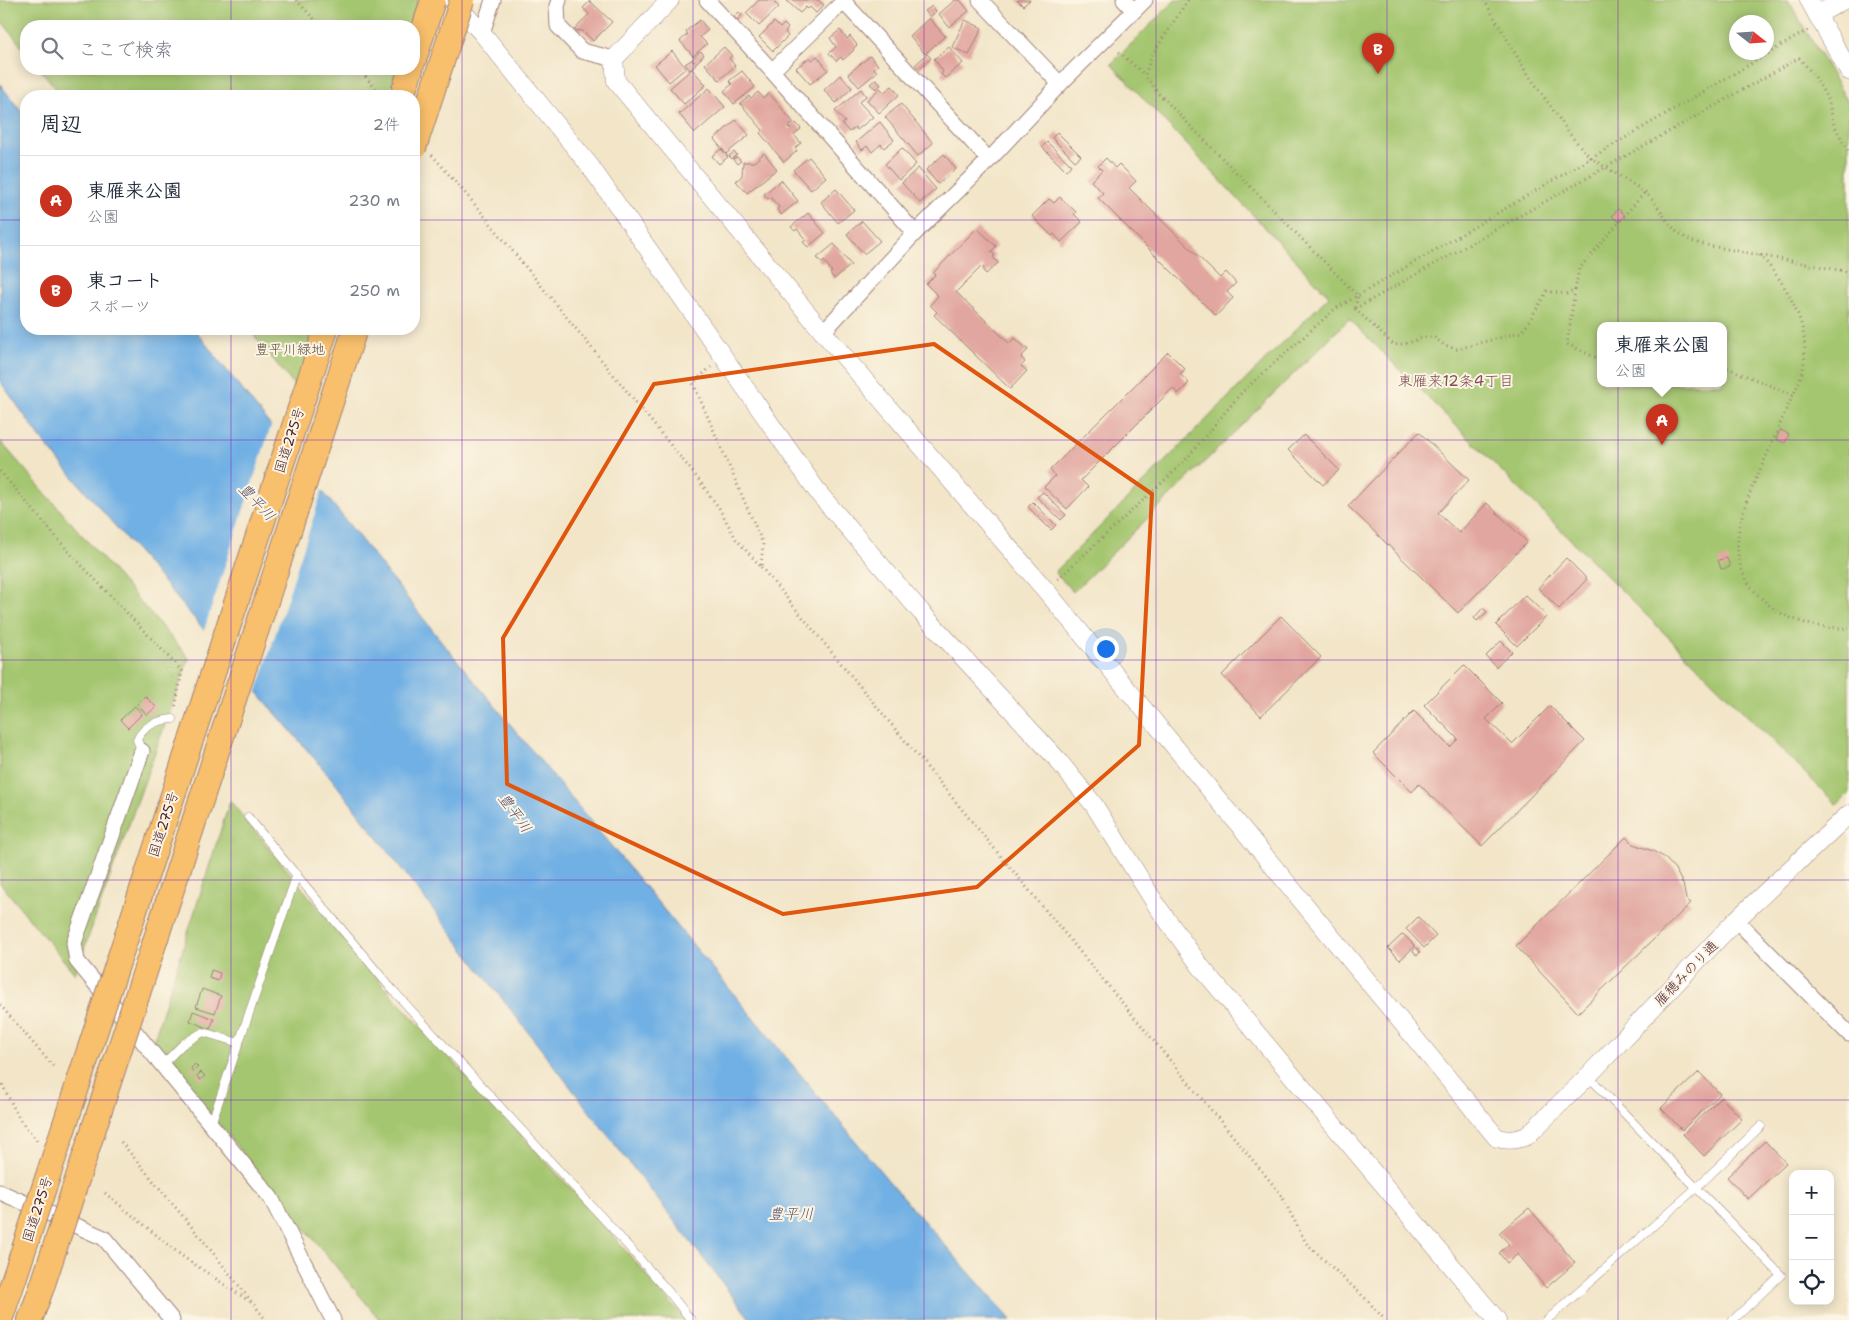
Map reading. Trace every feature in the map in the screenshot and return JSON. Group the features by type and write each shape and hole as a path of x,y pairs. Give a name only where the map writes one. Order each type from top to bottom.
{"highway":[{"path":"420,41 433,0"},
{"path":"420,148 462,0"},
{"path":"404,90 409,75"},
{"name":"国道275号","path":"0,1320 324,335"},
{"name":"国道275号","path":"30,1320 353,335"}],"street":[{"path":"453,0 590,166 820,495 922,613 1057,759 1088,797 1157,906 1200,967 1497,1320"},
{"path":"482,33 493,0"},
{"path":"559,0 557,6 558,26 582,51 614,60"},
{"path":"670,0 614,60 616,81 823,332 915,233 1145,0"},
{"path":"707,0 915,233"},
{"path":"980,0 1060,84"},
{"path":"1124,0 1134,11"},
{"path":"1844,0 1816,13 1849,70"},
{"path":"772,71 844,1 989,160"},
{"name":"雁穂みのり通","path":"823,332 1054,601 1498,1138 1508,1141 1527,1136 1588,1076 1736,920 1849,814"},
{"path":"142,751 74,943 77,962 163,1064 270,1198 333,1320"},
{"path":"1736,920 1849,1034"},
{"path":"0,1192 104,1238 172,1320"}],"lane":[{"path":"142,751 137,740 141,732 156,722 173,719"},
{"path":"248,817 390,987 612,1228 692,1320"},
{"path":"211,1124 297,874"},
{"path":"163,1064 183,1044 203,1032 239,1043"},
{"path":"1588,1076 1781,1275 1733,1320"},
{"path":"1547,1320 1696,1188 1761,1126"}],"path":[{"path":"296,0 314,20"},
{"path":"1144,75 1152,55 1188,0"},
{"path":"1484,0 1525,70 1572,137 1591,158 1604,168 1645,192 1677,232 1691,241 1711,246 1849,272"},
{"path":"1057,581 1182,464 1242,392 1335,309 1591,158 1816,13"},
{"path":"1119,52 1144,75 1156,92 1358,296"},
{"path":"1355,309 1800,58 1814,75 1828,100 1834,124 1849,152"},
{"path":"365,75 377,90"},
{"path":"420,148 472,201 695,475 719,508 736,539 1280,1193 1306,1243 1366,1299 1384,1320"},
{"path":"1597,358 1567,344 1579,269 1645,192"},
{"path":"1759,255 1784,288 1799,317 1803,334 1803,368 1747,500 1737,534 1737,551 1747,582 1774,609 1798,621 1831,628 1849,628"},
{"path":"1355,309 1394,345 1408,343 1424,337 1434,337 1445,346 1457,349 1521,332 1547,291 1567,294 1575,290"},
{"path":"1355,309 1358,296"},
{"path":"724,356 693,383 763,544 761,568"},
{"path":"1727,368 1793,394"},
{"path":"0,470 69,552 182,671 173,719"},
{"path":"0,1005 53,1066"},
{"path":"0,1080 20,1120 41,1145"},
{"path":"121,1142 266,1320"},
{"path":"106,1193 182,1256 252,1303"}],"highlighted area":[{"path":"934,344 1152,494 1139,745 977,887 783,914 507,784 503,638 654,384"}],"green space":[{"path":"0,0 418,0 412,20 20,20 20,44 0,19"},
{"path":"1175,0 1788,0 1849,104 1849,793 1837,805 1349,319 1073,592 1055,572 1329,296 1111,64"},
{"path":"45,75 395,75 390,90 57,90"},
{"name":"豊平川緑地","path":"254,335 314,335 297,389"},
{"path":"0,441 189,658 75,974 0,883"},
{"path":"230,801 386,989 578,1196 686,1320 380,1320 180,1077 178,1065 153,1042"}],"water":[{"name":"豊平川","path":"0,84 20,110 20,335 199,335 442,642 892,1185 1011,1320 751,1320 332,779 45,444 0,381"}],"pier":[{"path":"272,423 323,488 256,694 203,633"}],"building":[{"path":"759,0 772,0 779,7 759,26 746,13"},
{"path":"788,0 818,0 824,5 816,13 810,7 808,9 806,7 800,13"},
{"path":"955,0 960,0 969,11 949,27 939,14"},
{"path":"1017,0 1030,0 1023,6"},
{"path":"590,1 612,22 593,41 583,31 574,30 589,14 583,8"},
{"path":"932,6 936,11 930,17 925,11"},
{"path":"739,12 742,15 737,20 734,17"},
{"path":"929,18 945,36 925,54 910,36"},
{"path":"700,20 708,30 700,37 707,44 693,56 680,41 688,34 686,31"},
{"path":"965,20 982,28 969,55 952,47"},
{"path":"774,22 780,28 784,24 788,28 785,32 788,36 773,51 759,37"},
{"path":"840,30 847,39 850,36 857,45 843,60 841,57 836,61 829,53 836,47 830,38"},
{"path":"724,47 732,56 729,58 735,66 719,80 705,64"},
{"path":"949,47 963,63 945,78 941,74 943,71 934,59"},
{"path":"672,51 686,68 669,82 655,65"},
{"path":"701,51 704,55 696,63 692,59"},
{"path":"927,54 931,58 919,69 915,65"},
{"path":"817,56 828,70 810,84 796,68 810,57 812,60"},
{"path":"870,56 878,65 874,68 877,72 859,87 848,74"},
{"path":"691,60 696,65 690,70 685,64"},
{"path":"692,69 706,85 684,104 670,88"},
{"path":"742,71 755,87 734,104 724,91 732,84 729,81"},
{"path":"840,75 852,88 836,103 824,90"},
{"path":"876,79 881,85 876,89 870,84"},
{"path":"892,86 899,95 879,113 867,100 880,88 884,92"},
{"path":"709,88 725,107 695,133 679,114"},
{"path":"861,89 866,96 859,102 873,117 857,130 855,127 849,132 842,124 845,122 835,111"},
{"path":"758,92 763,98 769,93 794,123 788,127 790,129 796,123 801,129 794,135 801,143 795,148 797,151 784,162 760,133 763,130 740,103"},
{"path":"901,104 933,143 918,156 885,117"},
{"path":"736,120 749,135 726,154 714,139"},
{"path":"880,122 894,140 884,148 881,144 872,152 867,146 862,150 856,142"},
{"path":"1057,132 1081,156 1075,161 1052,138"},
{"path":"1047,142 1071,165 1066,171 1042,147"},
{"path":"902,148 916,164 899,180 885,164"},
{"path":"721,149 728,157 719,164 712,156"},
{"path":"734,152 737,155 732,159 729,156"},
{"path":"764,153 777,169 747,193 736,181 742,176 743,162 754,162"},
{"path":"944,154 956,169 938,184 926,170"},
{"path":"737,157 741,161 737,164 733,159"},
{"path":"809,157 826,177 811,190 793,170"},
{"path":"1106,158 1115,168 1119,164 1136,181 1129,188 1220,278 1226,272 1236,283 1227,292 1233,298 1216,316 1098,198 1103,193 1091,181 1102,170 1098,166"},
{"path":"918,168 936,189 920,203 902,183"},
{"path":"781,180 798,201 781,215 777,209 779,207 770,197 768,199 764,194"},
{"path":"836,189 854,210 838,223 821,202"},
{"path":"1060,197 1076,212 1074,214 1082,222 1061,242 1054,234 1052,236 1032,216 1049,199 1054,203"},
{"path":"1618,209 1625,215 1619,222 1612,216"},
{"path":"808,213 825,233 808,247 803,242 806,240 797,229 795,231 791,227"},
{"path":"862,221 880,241 864,254 847,234"},
{"path":"977,228 996,246 991,252 995,255 993,257 998,263 986,274 982,266 956,292 1009,343 1015,338 1028,350 1021,357 1025,362 1021,366 1027,371 1010,389 934,315 937,312 930,305 938,296 926,284 935,275 933,273"},
{"path":"834,244 851,265 834,279 830,273 832,272 824,261 822,263 817,258"},
{"path":"1168,352 1185,369 1180,374 1189,383 1178,394 1173,388 1081,480 1088,487 1067,509 1044,487 1055,476 1050,470"},
{"path":"1780,430 1789,434 1785,443 1776,439"},
{"path":"1419,432 1469,480 1438,513 1459,533 1487,503 1527,542 1458,613 1348,506"},
{"path":"1304,435 1339,470 1323,485 1288,450"},
{"path":"1043,492 1066,515 1061,520 1037,497"},
{"path":"1033,502 1056,525 1051,530 1028,507"},
{"path":"1566,558 1587,579 1559,609 1538,588"},
{"path":"1727,558 1730,567 1721,569 1718,560"},
{"path":"1525,595 1547,616 1517,646 1496,625"},
{"path":"1483,608 1487,612 1477,621 1474,618"},
{"path":"1281,616 1321,657 1261,716 1222,675"},
{"path":"1501,641 1512,652 1496,667 1486,656"},
{"path":"1464,665 1502,703 1486,719 1512,744 1550,706 1585,741 1482,846 1419,784 1412,792 1373,753 1414,711 1450,747 1458,739 1424,705"},
{"path":"145,696 156,707 147,715 137,704"},
{"path":"135,706 142,714 128,728 120,720"},
{"path":"1626,837 1633,844 1664,857 1675,869 1683,884 1686,899 1691,903 1578,1013 1516,946"},
{"path":"1418,917 1436,936 1424,948 1406,929"},
{"path":"1403,934 1415,946 1400,960 1388,948"},
{"path":"1416,947 1420,952 1417,956 1413,951"},
{"path":"211,970 220,973 218,981 209,978"},
{"path":"202,989 221,996 215,1013 196,1007"},
{"path":"193,1011 214,1019 210,1029 190,1021"},
{"path":"195,1064 198,1067 193,1072 191,1068"},
{"path":"201,1072 205,1076 200,1080 197,1076"},
{"path":"1699,1072 1720,1094 1682,1130 1661,1108"},
{"path":"1721,1097 1742,1119 1704,1156 1683,1134"},
{"path":"1765,1141 1786,1163 1748,1199 1727,1177"},
{"path":"1529,1208 1575,1263 1546,1288 1518,1254 1507,1263 1499,1253 1509,1244 1499,1233"}],"place":[{"name":"東コート","path":"1378,74"},
{"name":"東雁来公園","path":"1662,445"}],"district":[{"name":"東雁来12条4丁目","path":"1456,381"}]}
